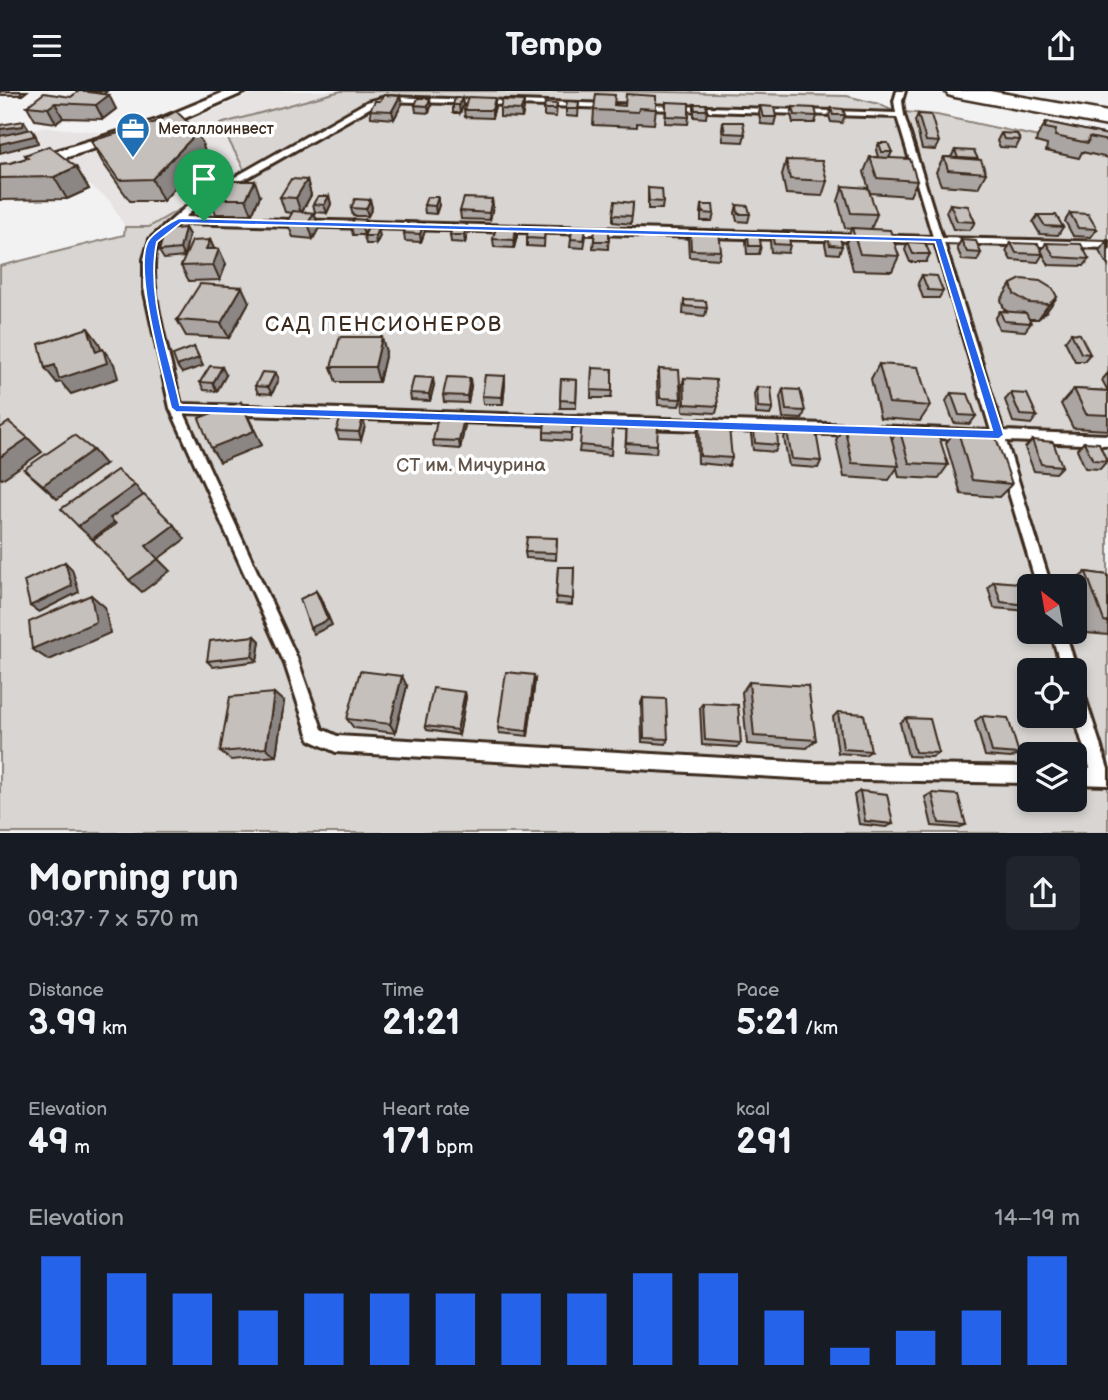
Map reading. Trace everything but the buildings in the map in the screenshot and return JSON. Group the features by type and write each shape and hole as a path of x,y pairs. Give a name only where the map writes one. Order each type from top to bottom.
{"main road":[{"path":"1028,91 1108,105"},
{"path":"967,92 1108,120"}],"street":[{"path":"0,173 162,123 240,91"}],"lane":[{"path":"901,91 898,101 900,115 1040,574"},
{"path":"900,115 386,99 370,104 196,203 179,221 153,241 149,258 149,288 176,408 292,663 316,734 336,744 811,771 1017,775"},
{"path":"179,221 1108,245"},
{"path":"176,408 1108,440"},
{"path":"1087,725 1105,777 1087,776"}],"shaded area":[{"path":"259,91 341,91 220,124 245,171 149,227 125,227 109,200 59,161 171,128"},
{"path":"43,127 101,132 47,155 0,168 0,135"}],"green space":[{"name":"СТ им. Мичурина","path":"341,91 619,91 847,96 879,104 893,111 937,115 1108,152 1108,833 0,833 0,266 124,235 125,227 149,227 245,171 220,124"}],"place":[{"name":"Металлоинвест","path":"133,159"}],"district":[{"name":"САД ПЕНСИОНЕРОВ","path":"384,324"}],"route":[{"path":"179,221 204,221 939,240 999,435 176,408 149,288 149,258 153,241 179,221"}]}
